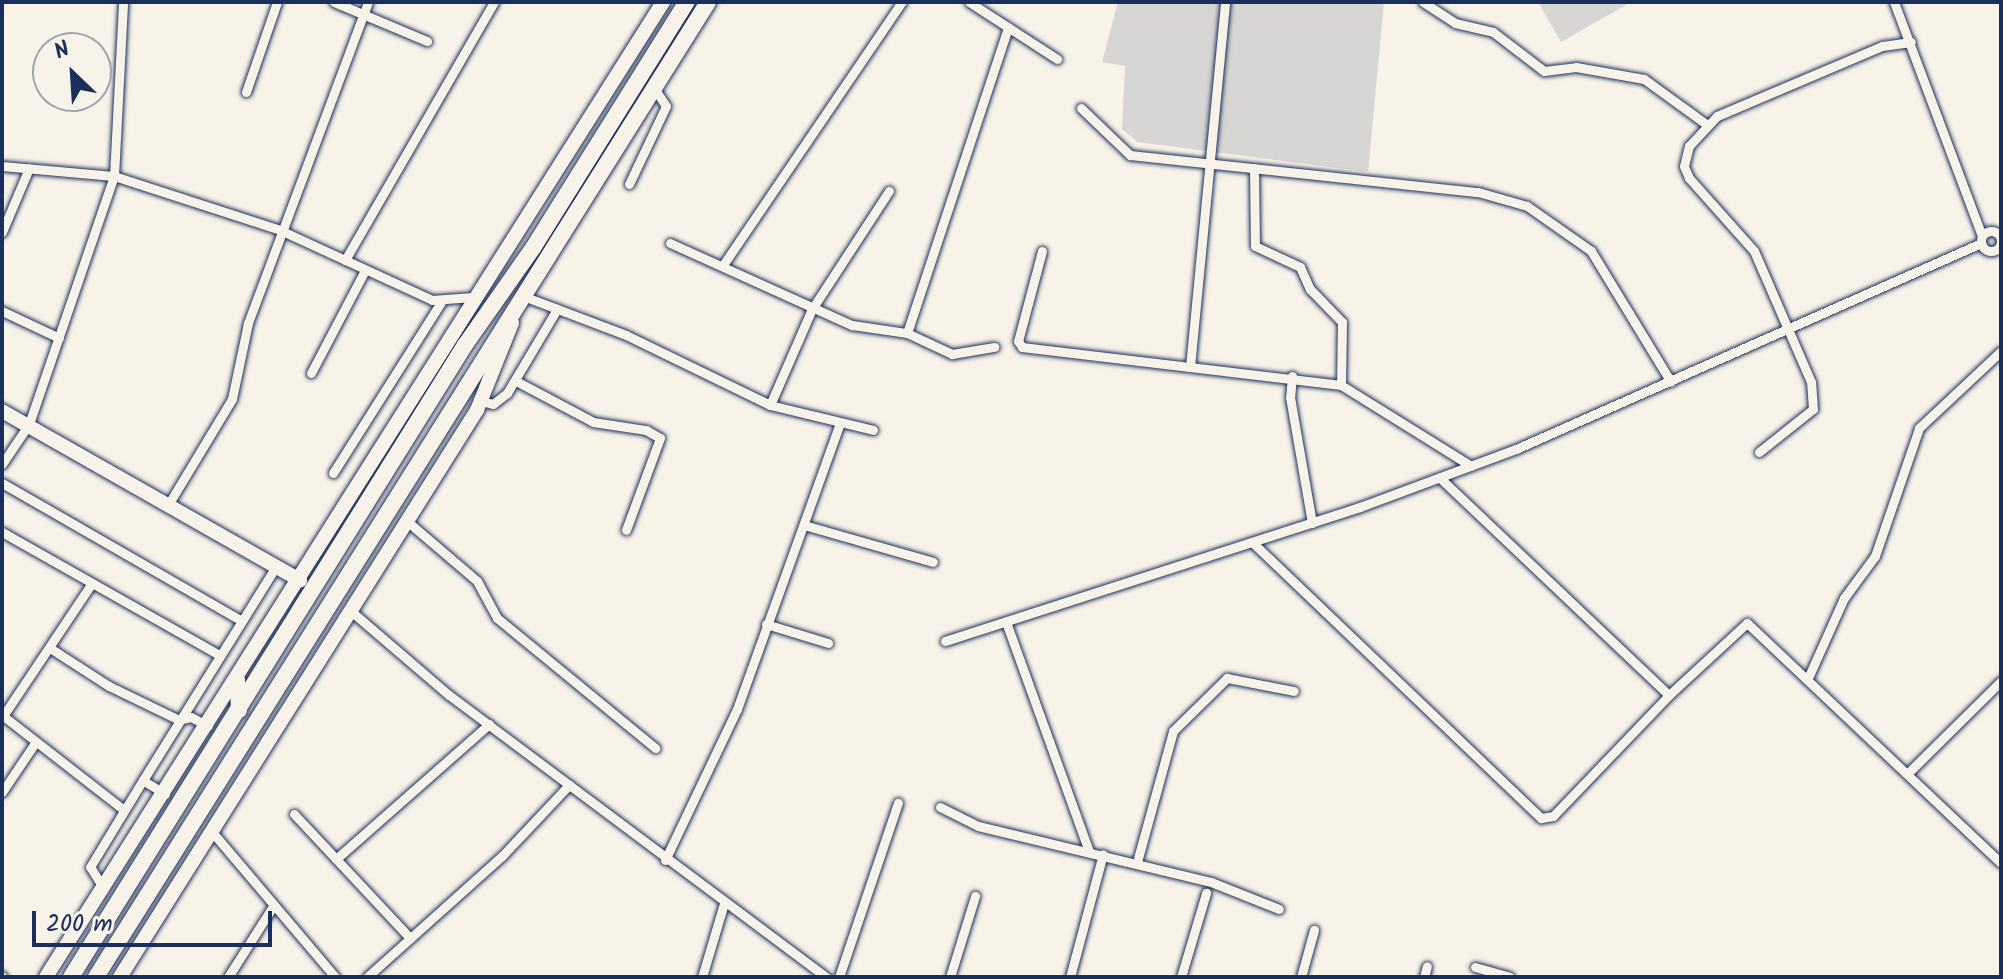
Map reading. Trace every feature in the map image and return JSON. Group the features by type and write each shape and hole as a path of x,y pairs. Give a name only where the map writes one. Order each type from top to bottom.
{"highway":[{"path":"71,977 465,345 533,248 687,2"},
{"path":"96,977 708,2"},
{"path":"237,679 239,710"}],"main road":[{"path":"46,977 300,580 473,297 663,2"},
{"path":"120,977 352,612 481,401 523,296"},
{"path":"2,411 300,580"}],"street":[{"path":"2,464 29,424 114,176 123,2"},
{"path":"246,92 277,2"},
{"path":"334,2 427,41"},
{"path":"168,505 232,399 248,323 280,230 368,2"},
{"path":"345,260 494,2"},
{"path":"723,265 902,2"},
{"path":"969,2 1057,59"},
{"path":"1190,367 1225,2"},
{"path":"1423,2 1455,23 1493,32 1544,71 1576,67 1644,79 1706,124"},
{"path":"1894,2 1976,212 2001,259"},
{"path":"907,333 1008,27"},
{"path":"1759,452 1816,403 1790,331 1754,251 1684,166 1689,146 1706,124 1882,46 1911,42"},
{"path":"629,184 666,106 654,88"},
{"path":"1081,108 1130,155 1478,192 1527,206 1591,251 1671,382"},
{"path":"2,166 114,176 280,230 441,302 473,297"},
{"path":"2,232 29,168"},
{"path":"1254,168 1253,241 1300,267 1310,289 1342,322 1341,385"},
{"path":"770,405 812,309 889,191"},
{"path":"945,641 1312,523 1440,478 1790,331 1993,240"},
{"path":"670,243 852,325 907,333 952,354 994,347"},
{"path":"1042,251 1018,341 1022,347 1292,376 1341,385 1471,466"},
{"path":"311,373 365,270"},
{"path":"523,296 626,335 770,405 873,430"},
{"path":"333,473 441,302"},
{"path":"481,401 500,401 516,381 557,309"},
{"path":"2,311 59,338"},
{"path":"1808,678 1844,598 1875,556 1919,428 2001,351"},
{"path":"1292,376 1290,397 1312,523"},
{"path":"516,381 593,422 646,430 660,438 626,530"},
{"path":"665,860 737,709 840,423"},
{"path":"1440,478 1669,695"},
{"path":"2,483 240,620"},
{"path":"408,522 483,588 497,618 655,748"},
{"path":"804,525 933,562"},
{"path":"2,532 90,586 219,655"},
{"path":"1252,542 1541,818 1553,816 1669,695 1743,624 1752,625 2001,863"},
{"path":"104,889 90,867 276,566"},
{"path":"90,586 2,715 124,810"},
{"path":"352,612 489,724 665,860 826,977"},
{"path":"1006,622 1089,851"},
{"path":"766,624 828,643"},
{"path":"50,648 109,686 179,720 191,717 208,726"},
{"path":"1137,862 1173,731 1227,678 1294,691"},
{"path":"1908,773 2001,681"},
{"path":"336,859 489,724"},
{"path":"2,792 35,743"},
{"path":"143,780 165,794"},
{"path":"367,977 502,856 569,785"},
{"path":"839,977 898,803"},
{"path":"940,807 1033,842 1103,854 1211,882 1279,909"},
{"path":"294,814 410,938"},
{"path":"213,833 330,975"},
{"path":"1070,977 1103,854"},
{"path":"1181,977 1206,893"},
{"path":"950,977 975,896"},
{"path":"702,977 724,903"},
{"path":"228,977 273,906"},
{"path":"1301,977 1314,930"},
{"path":"1424,977 1427,966"},
{"path":"1475,967 1510,977"}],"shaded area":[{"path":"1118,2 1384,2 1368,172 1137,142 1122,129 1125,66 1102,62"},
{"path":"1538,2 1631,2 1561,42"}]}
